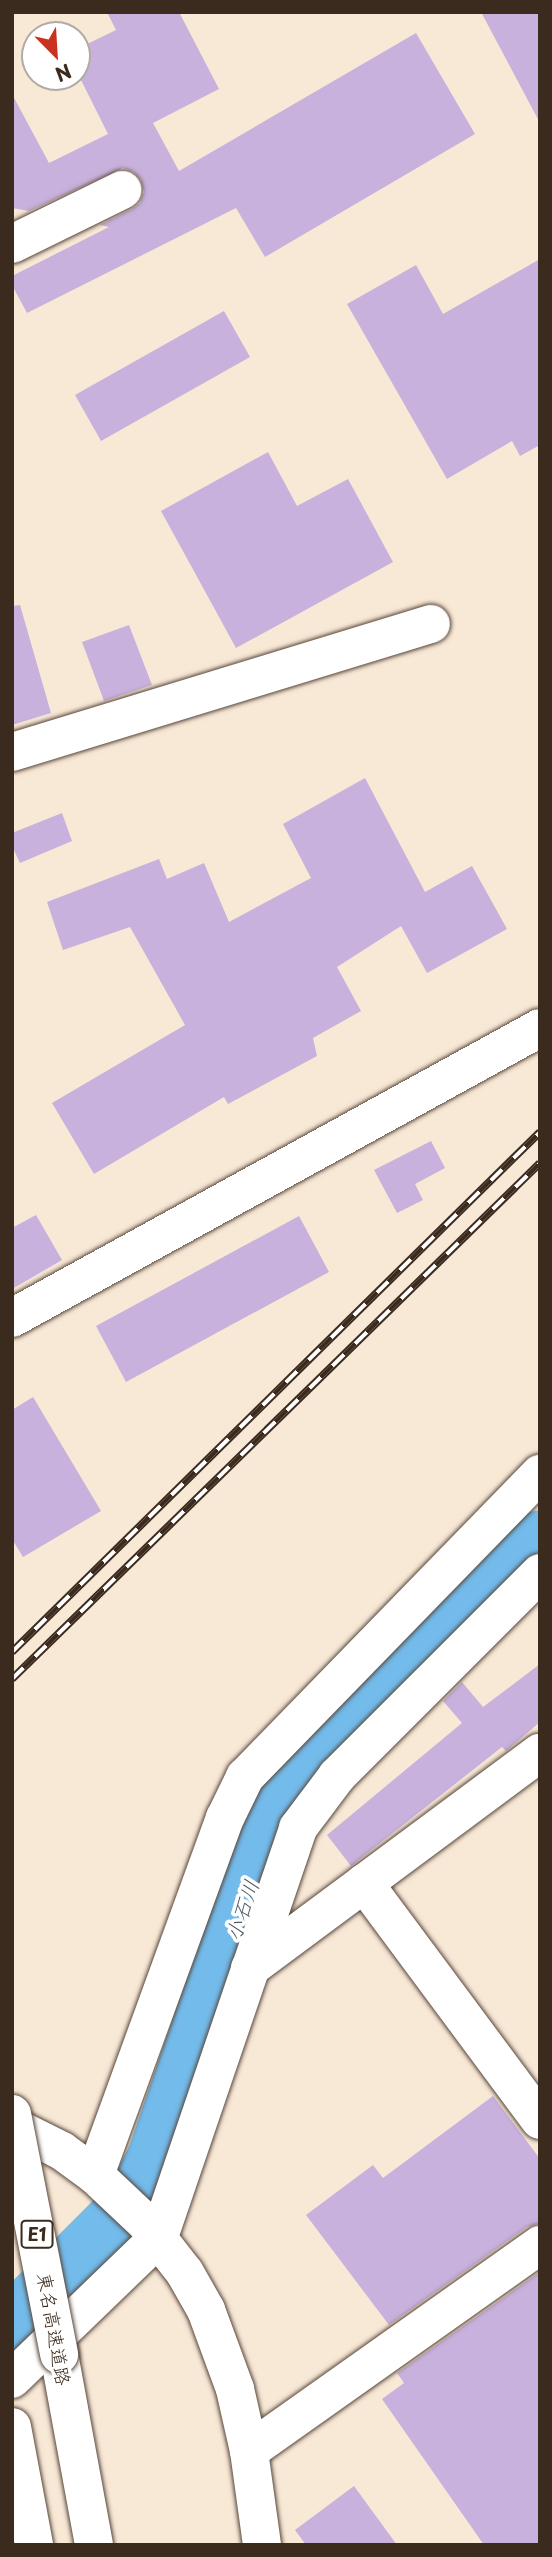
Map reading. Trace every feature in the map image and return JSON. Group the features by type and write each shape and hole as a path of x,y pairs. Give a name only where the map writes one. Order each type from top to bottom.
{"main road":[{"path":"12,244 122,190"},
{"path":"12,752 431,624"},
{"path":"12,1318 540,1028"},
{"path":"95,2175 225,1818 245,1777 540,1474"},
{"path":"12,2379 152,2230 250,1968 298,1828 329,1786 540,1573"},
{"path":"250,1968 540,1753"},
{"path":"364,1883 540,2120"},
{"name":"東名高速道路","path":"12,2115 94,2545"},
{"path":"12,2126 62,2151 95,2175 152,2230 206,2310 235,2389 249,2451 262,2545"},
{"path":"249,2451 540,2245"},
{"path":"12,2427 34,2545"}],"building":[{"path":"107,12 179,12 219,89 153,123 179,171 416,33 475,134 265,257 236,208 27,313 12,285 12,276 109,227 100,225 140,203 144,192 141,180 134,172 123,168 29,211 12,208 12,94 49,163 108,134 86,91 91,91 91,42 116,30"},
{"path":"481,12 540,12 540,123"},
{"path":"540,259 540,445 520,456 512,441 447,479 347,304 416,265 443,314"},
{"path":"224,311 250,357 101,441 75,395"},
{"path":"268,452 297,506 348,479 393,562 236,648 161,511"},
{"path":"20,605 51,713 12,725 12,606"},
{"path":"129,625 152,685 104,701 82,642"},
{"path":"365,778 425,892 472,866 507,929 427,973 401,926 337,967 361,1011 313,1038 317,1056 228,1104 224,1097 94,1174 52,1103 185,1025 130,927 63,950 47,902 159,859 167,879 204,863 229,922 311,878 283,824"},
{"path":"62,813 72,841 20,863 12,846 12,833"},
{"path":"431,1141 445,1168 415,1184 423,1200 397,1213 374,1170"},
{"path":"36,1215 62,1260 12,1289 12,1228"},
{"path":"299,1216 329,1272 126,1382 96,1326"},
{"path":"33,1397 101,1511 23,1557 12,1539 12,1410"},
{"path":"540,1664 540,1722 506,1751 502,1747 351,1866 327,1835 462,1723 443,1701 462,1682 483,1707"},
{"path":"493,2096 540,2159 540,2223 527,2227 389,2325 306,2215 373,2165 383,2178"},
{"path":"540,2272 540,2545 484,2545 382,2399 404,2383 397,2373"},
{"path":"354,2486 397,2545 306,2545 295,2530"}],"waterway":[{"name":"小石川","path":"12,2324 113,2223 139,2193 157,2158 270,1826 284,1800 303,1774 540,1540"}],"railway":[{"path":"12,1652 540,1132"},
{"path":"12,1679 540,1163"}]}
